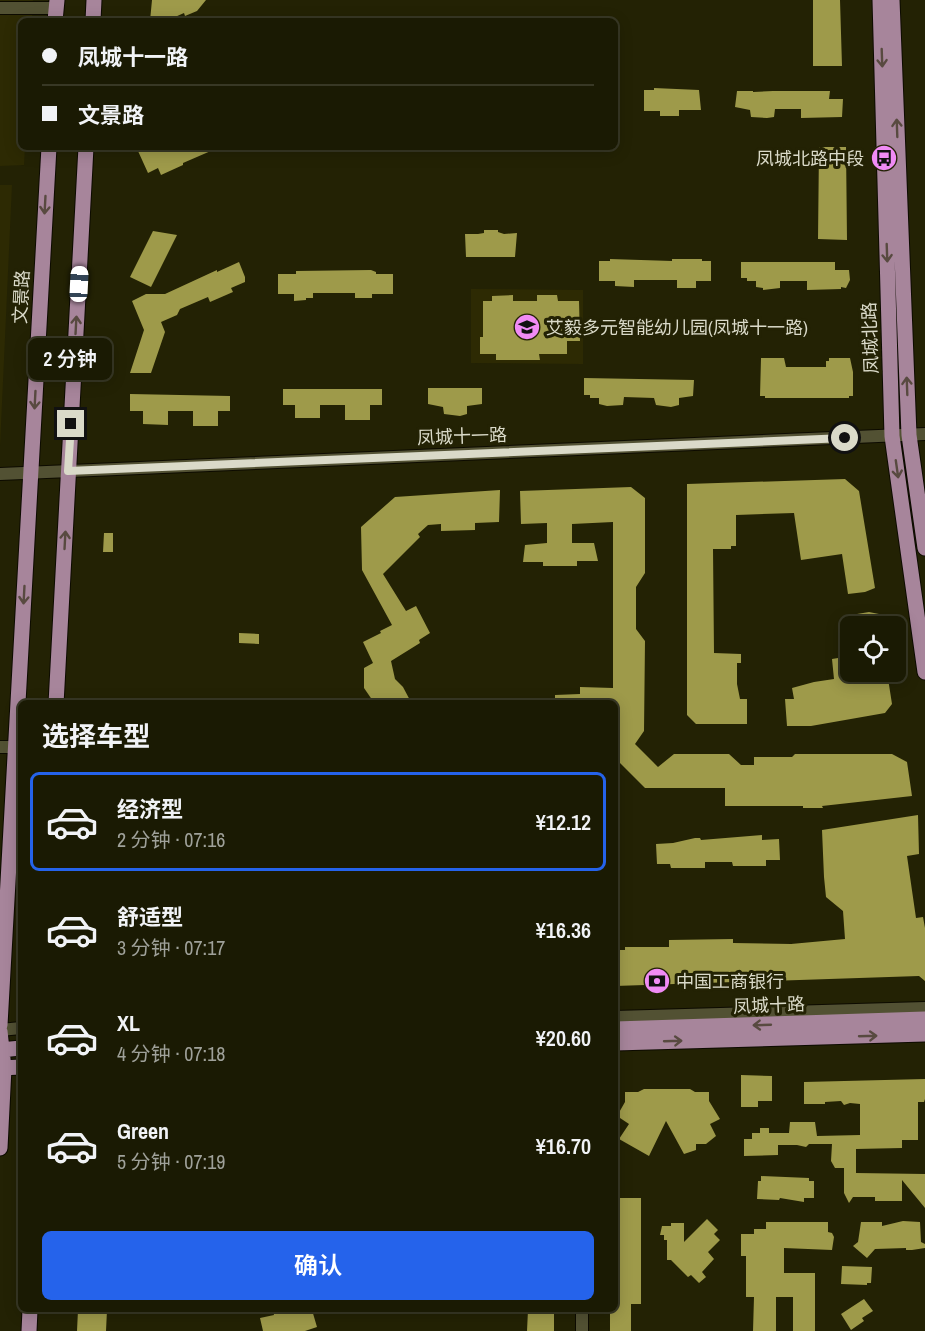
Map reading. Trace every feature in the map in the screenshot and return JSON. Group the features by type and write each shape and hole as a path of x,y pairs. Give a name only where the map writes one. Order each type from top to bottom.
{"main road":[{"path":"93,18 94,0"},
{"name":"凤城北路","path":"880,0 892,436 925,672"},
{"name":"凤城北路","path":"892,0 909,435 925,548"},
{"name":"文景路","path":"0,1025 8,747 31,473 48,150"},
{"path":"56,700 86,150"},
{"name":"凤城十路","path":"618,1029 925,1019"},
{"path":"0,1030 2,1068 0,1148"},
{"name":"凤城十路","path":"618,1043 925,1034"},
{"path":"1,1049 18,1048"},
{"path":"2,1068 18,1067"},
{"path":"29,1331 30,1312"}],"street":[{"path":"0,8 56,10"},
{"name":"凤城十一路","path":"0,474 925,434"},
{"path":"618,1017 925,1008"},
{"path":"0,1030 18,1028"},
{"path":"582,1312 582,1331"}],"shaded area":[{"path":"0,0 33,0 32,18 18,18 18,150 25,150 24,165 0,166"},
{"path":"0,185 12,185 0,447"},
{"name":"艾毅多元智能幼儿园(凤城十一路)","path":"471,289 583,290 583,364 471,363"}],"building":[{"path":"152,0 206,0 197,11 185,16 184,13 173,18 150,18"},
{"path":"813,0 840,0 842,66 813,66"},
{"path":"654,88 699,90 701,110 679,110 679,116 660,116 660,111 644,111 644,90 654,90"},
{"path":"737,91 830,91 829,99 843,99 842,117 801,118 801,109 775,109 774,117 751,117 750,110 735,107"},
{"path":"819,147 846,147 847,240 818,239"},
{"path":"213,150 161,175 158,168 148,173 138,151"},
{"path":"484,230 498,230 504,234 517,233 515,257 466,257 465,234 484,233"},
{"path":"153,231 177,235 151,287 130,277"},
{"path":"610,259 672,261 672,259 702,259 702,261 711,261 711,281 696,281 696,288 677,288 677,280 634,280 634,287 615,286 615,281 599,281 599,261 610,261"},
{"path":"239,262 245,282 231,288 233,292 210,302 208,297 180,309 177,315 161,322 165,332 151,373 130,373 144,330 132,301 146,294 165,294"},
{"path":"741,262 835,262 835,270 849,270 850,280 846,288 841,287 841,289 807,290 807,281 780,281 780,288 763,290 763,288 756,287 756,281 741,278"},
{"path":"371,270 376,274 393,274 393,294 372,294 372,298 355,298 355,293 313,293 313,298 294,301 294,294 278,294 278,274 296,274 296,271"},
{"name":"艾毅多元智能幼儿园(凤城十一路)","path":"513,295 513,301 537,301 537,295 557,295 558,301 579,301 580,341 567,341 567,354 539,354 540,360 496,360 496,354 480,354 480,337 483,337 483,301 492,301 492,296"},
{"path":"761,358 784,358 786,367 826,367 826,361 829,361 829,358 850,358 853,372 853,396 849,398 765,398 765,396 760,396"},
{"path":"584,378 694,380 693,396 679,398 679,405 671,407 656,405 654,398 624,397 623,405 607,406 599,404 599,398 584,395"},
{"path":"428,388 482,388 482,404 467,406 467,414 460,416 444,414 443,407 428,404"},
{"path":"283,389 382,389 382,405 370,405 370,420 345,420 345,405 320,405 320,418 295,418 295,405 283,405"},
{"path":"130,394 230,396 230,411 218,411 218,426 193,426 193,411 168,411 168,425 143,424 143,411 130,411"},
{"path":"845,479 859,491 875,588 848,594 842,554 801,560 794,513 736,515 736,546 731,546 731,549 713,549 714,653 741,654 741,663 737,663 737,684 740,699 747,699 747,724 696,724 687,715 687,484"},
{"path":"631,487 645,498 645,573 636,587 636,629 645,641 644,731 635,744 658,767 674,754 729,754 741,765 754,765 754,757 792,757 795,754 892,754 907,762 912,796 822,806 823,808 725,806 725,788 645,788 618,761 618,700 555,700 555,695 580,694 580,687 613,688 613,522 572,524 572,543 594,543 598,561 577,561 577,566 543,566 543,562 523,562 525,545 547,543 547,523 521,524 520,491"},
{"path":"500,490 499,522 475,523 475,530 441,531 441,524 428,525 418,534 420,537 383,574 406,611 416,606 430,633 419,640 420,643 391,661 395,679 403,687 410,700 372,700 364,688 364,668 373,663 363,642 392,625 362,570 361,527 395,497"},
{"path":"104,533 113,533 113,552 103,552"},
{"path":"869,612 879,616 851,616"},
{"path":"239,633 259,634 259,644 239,643"},
{"path":"840,658 840,682 889,682 892,704 885,713 811,726 787,726 785,699 794,699 792,688 834,679 832,659"},
{"path":"918,815 919,854 907,856 916,918 923,917 925,928 925,981 919,976 618,986 618,950 625,950 625,947 669,947 669,940 733,939 733,943 791,944 845,939 843,911 826,897 822,830"},
{"path":"762,835 762,840 779,839 780,860 766,860 766,866 733,866 732,862 705,862 705,868 671,868 670,864 657,864 656,844 695,838 701,840"},
{"path":"741,1075 772,1076 772,1101 758,1101 758,1107 741,1107"},
{"path":"925,1079 925,1099 924,1102 918,1102 918,1140 902,1140 902,1148 856,1149 856,1173 925,1174 925,1208 902,1180 902,1201 875,1201 875,1197 853,1197 849,1203 844,1193 844,1168 835,1168 831,1161 832,1144 809,1144 806,1147 778,1145 778,1155 744,1156 744,1139 752,1139 752,1133 760,1133 760,1128 769,1128 769,1133 789,1133 790,1122 815,1122 817,1136 860,1135 860,1104 844,1105 841,1101 804,1104 804,1082"},
{"path":"644,1089 690,1089 695,1092 709,1092 709,1101 720,1119 710,1124 716,1136 706,1144 696,1144 696,1150 684,1154 666,1121 649,1156 619,1139 629,1124 618,1117 625,1102 625,1092 638,1092"},
{"path":"761,1176 809,1178 809,1181 814,1181 814,1198 804,1198 804,1202 780,1198 779,1200 757,1199 758,1181 761,1181"},
{"path":"618,1198 641,1198 641,1304 631,1304 631,1331 610,1331 610,1312 618,1312"},
{"path":"707,1219 718,1230 714,1234 720,1240 708,1252 714,1259 702,1272 706,1277 699,1283 691,1275 688,1277 671,1260 667,1260 667,1240 664,1240 664,1235 660,1235 662,1226 684,1223 684,1242"},
{"path":"903,1221 920,1222 921,1242 925,1244 925,1248 875,1249 867,1258 853,1246 858,1242 861,1222 882,1222 882,1226"},
{"path":"766,1222 828,1222 828,1232 834,1237 832,1250 784,1248 784,1273 815,1273 815,1331 793,1331 793,1297 776,1297 776,1331 753,1331 754,1297 746,1297 746,1256 741,1256 741,1234 754,1234 754,1229 766,1229"},
{"path":"842,1266 872,1267 871,1283 867,1285 841,1284"},
{"path":"864,1299 873,1311 862,1318 864,1321 851,1330 841,1314"},
{"path":"78,1312 107,1312 106,1331 77,1331"},
{"path":"273,1312 313,1312 317,1327 305,1331 263,1331 260,1318 274,1315"},
{"path":"528,1312 554,1312 554,1331 527,1331"}],"place":[{"name":"凤城北路中段","path":"884,158"},
{"name":"艾毅多元智能幼儿园(凤城十一路)","path":"527,327"},
{"name":"中国工商银行","path":"657,981"}],"route":[{"path":"71,424 68,471 845,438"}]}
